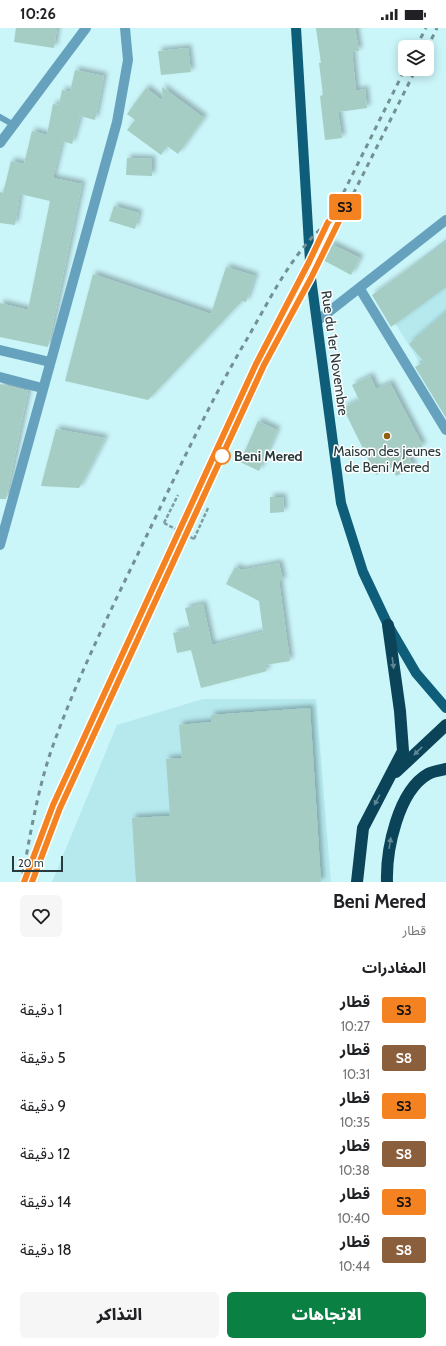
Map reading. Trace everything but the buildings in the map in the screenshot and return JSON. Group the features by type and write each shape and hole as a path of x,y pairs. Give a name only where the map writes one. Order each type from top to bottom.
{"highway":[{"path":"357,882 363,828 403,751 400,711 388,625"},
{"path":"388,779 446,725"},
{"path":"386,882 386,870 392,830 408,794 428,774 446,761"},
{"path":"428,774 446,768"}],"main road":[{"name":"Rue du 1er Novembre","path":"296,28 307,240 341,504 363,572 388,625 416,673 446,708"}],"street":[{"path":"0,143 86,28"},
{"path":"0,545 42,388 95,206 117,122 128,60 124,28"},
{"path":"317,321 360,289 446,220"},
{"path":"360,289 446,430"},
{"path":"0,350 50,362"},
{"path":"0,377 42,388"}],"lane":[{"path":"0,118 14,125"}],"path":[{"path":"178,495 164,523 194,539 208,508"}],"shaded area":[{"path":"446,239 446,405 377,294"},
{"path":"203,699 316,699 331,882 52,882 117,725"}],"railway":[{"path":"420,40 426,28"},
{"path":"431,40 437,28"},
{"path":"24,882 53,805 256,363 309,262 402,76"},
{"path":"32,882 61,808 264,365 311,278 412,76"},
{"path":"23,874 37,800 49,757 70,701 95,645 182,463 231,367 280,281 312,237 325,225"}],"train":[{"name":"S3","path":"24,882 53,805 256,364 328,222 347,205 311,278 264,365 60,808 32,882"}],"place":[{"name":"Maison des jeunes de Beni Mered","path":"387,436"},
{"name":"Beni Mered","path":"222,456"}]}
